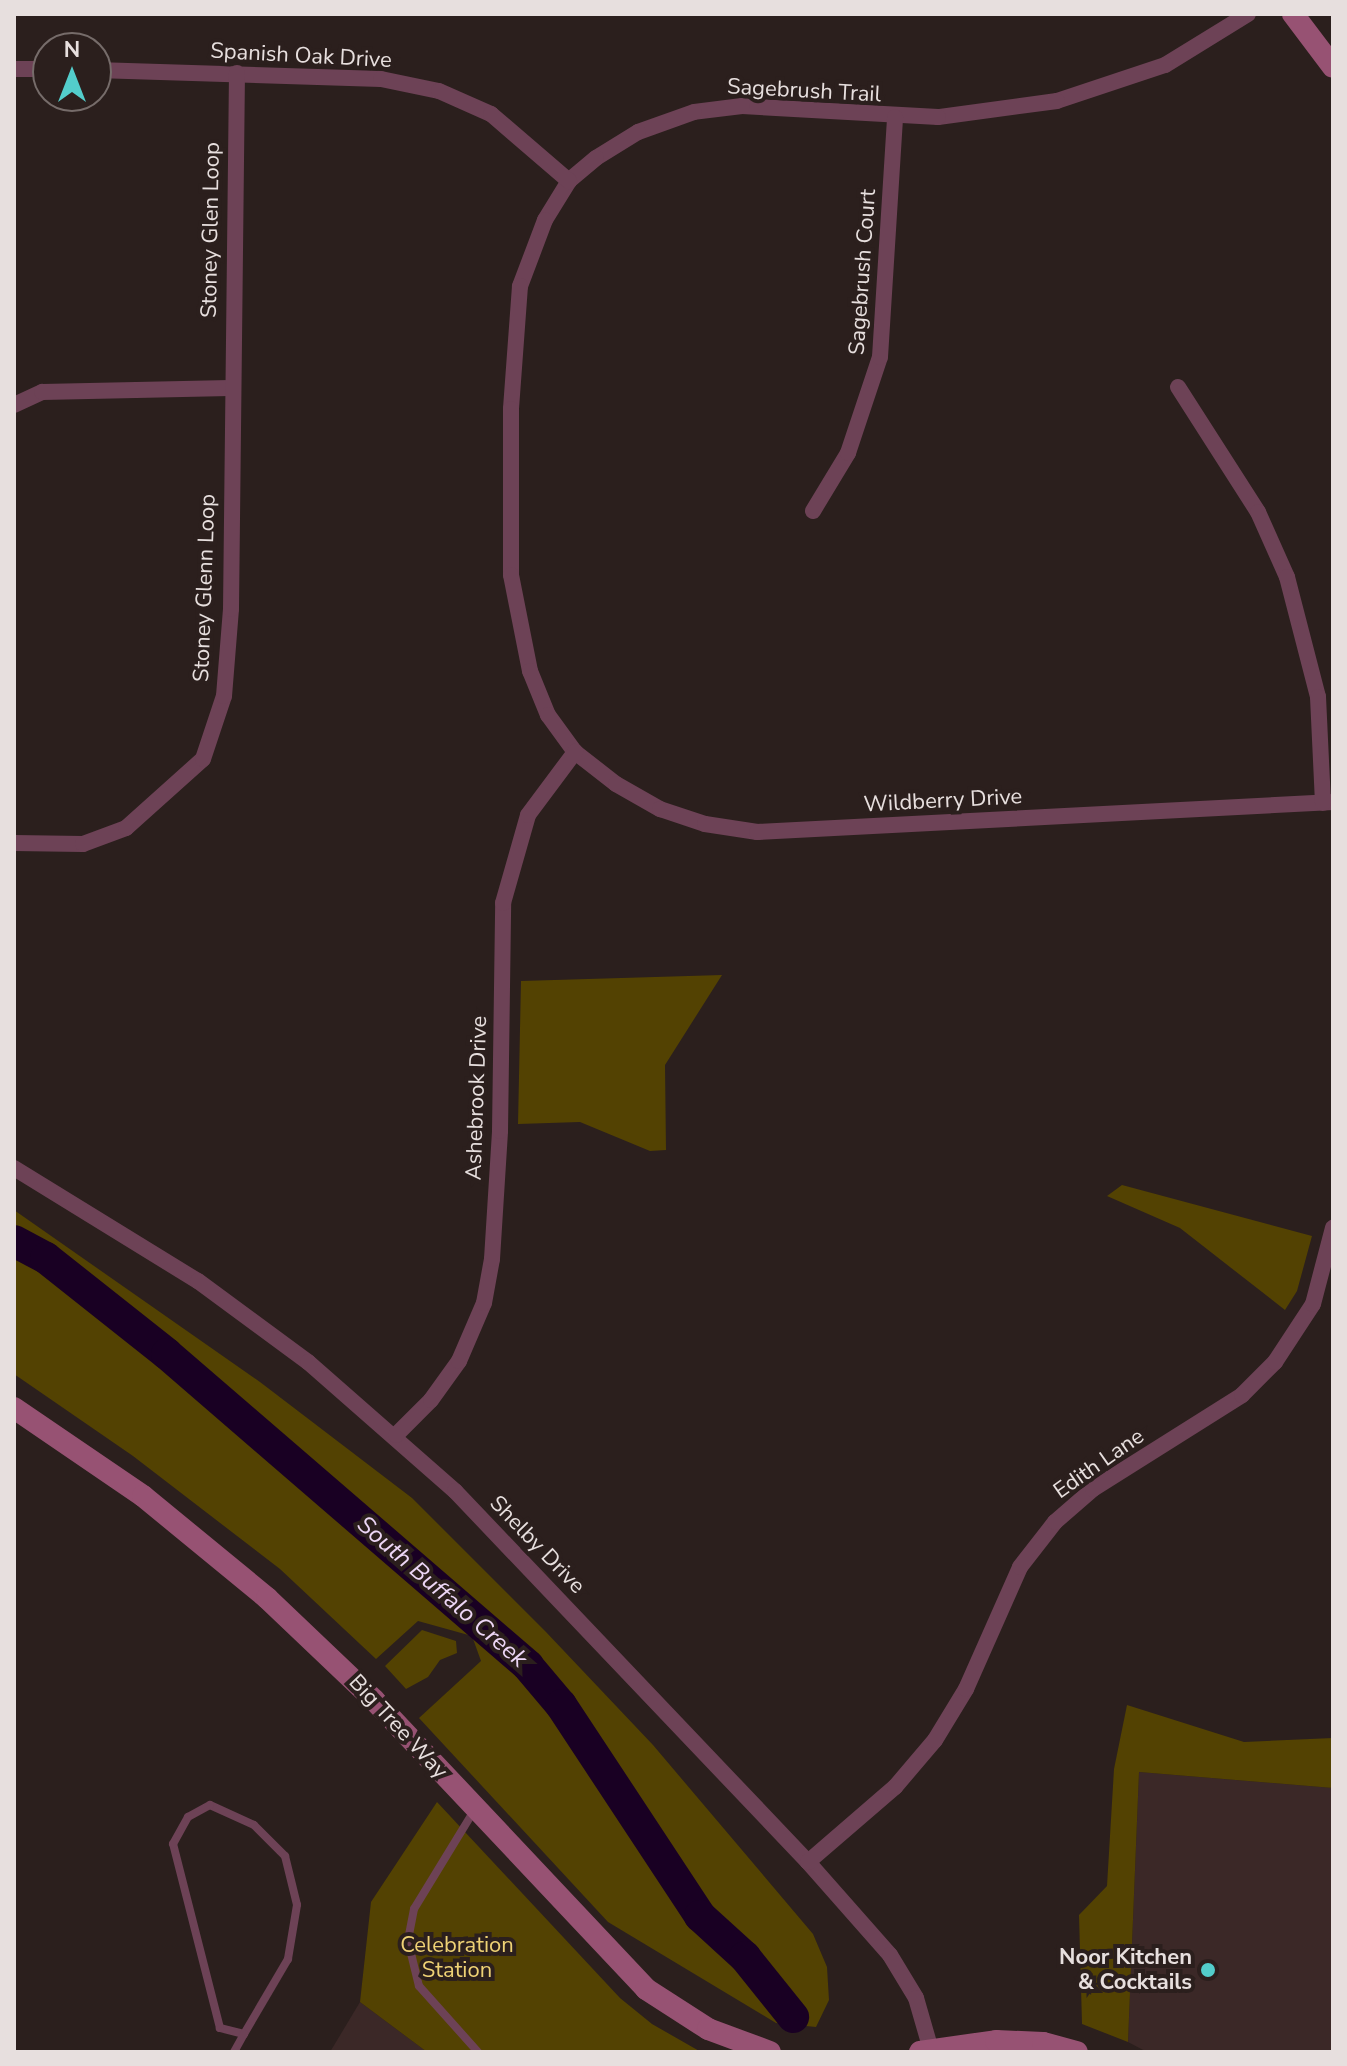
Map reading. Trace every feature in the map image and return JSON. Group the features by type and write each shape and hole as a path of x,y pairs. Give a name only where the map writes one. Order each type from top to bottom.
{"main road":[{"path":"1293,14 1333,67"},
{"name":"Big Tree Way","path":"14,1408 143,1496 257,1588 374,1700 662,2002 730,2040 770,2052"},
{"path":"926,2051 1022,2041 1077,2052"}],"street":[{"name":"Sagebrush Trail","path":"575,752 548,715 530,671 511,575 511,409 520,286 545,220 569,181 638,132 694,112 742,106 895,117 994,111 1112,86 1165,65 1248,14"},
{"name":"Spanish Oak Drive","path":"112,70 381,79 439,91 491,114 569,181"},
{"name":"Stoney Glen Loop","path":"230,388 237,73"},
{"name":"Sagebrush Court","path":"813,511 848,453 880,357 895,117"},
{"path":"1178,387 1258,512 1287,577 1318,697 1328,802"},
{"path":"14,405 42,392 230,388"},
{"name":"Stoney Glenn Loop","path":"14,843 83,844 126,828 203,759 224,696 230,624 230,388"},
{"name":"Wildberry Drive","path":"575,752 660,809 705,824 757,832 1328,802"},
{"name":"Ashebrook Drive","path":"396,1435 431,1400 459,1361 484,1303 492,1259 500,1131 503,903 528,815 575,752"},
{"name":"Shelby Drive","path":"14,1168 198,1281 396,1435 808,1862 890,1955 916,1998 926,2051"},
{"name":"Edith Lane","path":"808,1862 895,1787 935,1740 966,1689 1020,1567 1055,1522 1093,1489 1242,1395 1275,1362 1313,1304 1333,1228"}],"lane":[{"path":"234,2052 288,1959 297,1905 285,1856 254,1825 210,1805 188,1817 173,1844 180,1887 199,1937 206,1991 220,2028 244,2034"},
{"path":"475,1809 420,1897 408,1941 419,1986 478,2052"}],"shaded area":[{"path":"1139,1772 1333,1788 1333,2052 1147,2052 1128,2042"},
{"path":"360,2002 427,2052 330,2052"}],"green space":[{"path":"722,975 665,1065 666,1150 650,1151 580,1122 518,1124 521,981"},
{"path":"1122,1185 1312,1236 1297,1291 1285,1310 1180,1228 1107,1196"},
{"path":"14,1210 260,1382 412,1498 546,1632 653,1745 813,1934 827,1967 829,2000 816,2027 776,2023 608,1922 419,1718 481,1661 472,1636 418,1621 376,1659 280,1569 133,1456 14,1374"},
{"path":"422,1630 456,1641 457,1653 440,1660 428,1677 406,1689 385,1666"},
{"path":"1127,1705 1244,1742 1333,1738 1333,1788 1139,1772 1128,2042 1082,2024 1079,1915 1107,1886 1114,1769"},
{"name":"Celebration Station","path":"437,1802 620,1998 652,2024 701,2052 427,2052 360,2002 371,1902"}],"waterway":[{"name":"South Buffalo Creek","path":"14,1241 46,1258 167,1354 528,1666 561,1705 700,1916 745,1957 793,2017"}],"place":[{"name":"Noor Kitchen & Cocktails","path":"1208,1970"}]}
